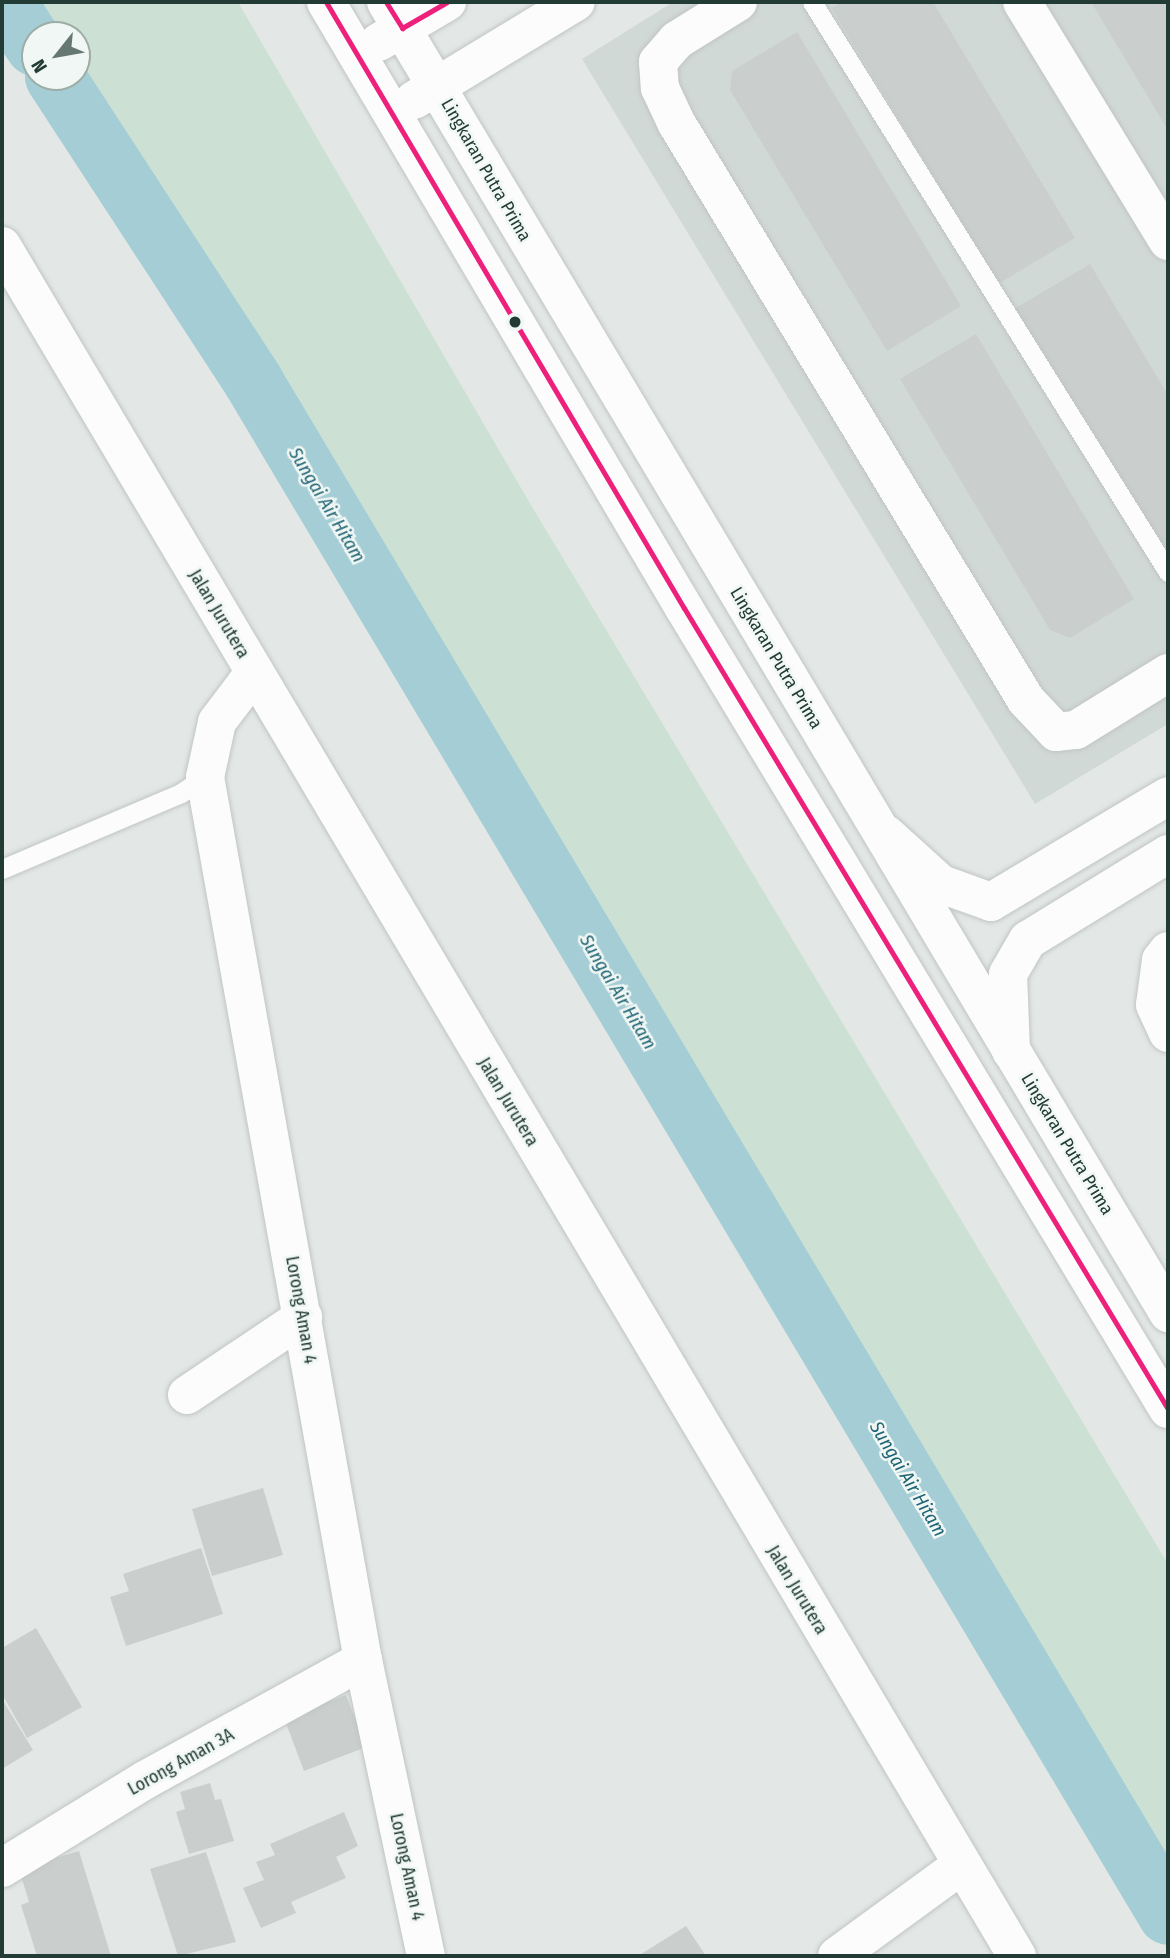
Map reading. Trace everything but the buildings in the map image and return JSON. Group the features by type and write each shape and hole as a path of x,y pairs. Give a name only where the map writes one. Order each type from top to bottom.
{"street":[{"path":"326,2 684,608 1168,1409"},
{"path":"357,55 393,15 447,2"},
{"path":"392,113 576,2"},
{"path":"738,2 677,40 658,62 660,88 684,136 1026,700 1056,732 1076,730 1168,673"},
{"path":"1021,2 1168,241"},
{"name":"Lingkaran Putra Prima","path":"393,15 1168,1313"},
{"name":"Jalan Jurutera","path":"2,246 1017,1956"},
{"name":"Lorong Aman 4","path":"254,673 216,722 205,777 363,1660 419,1954"},
{"path":"875,824 941,884 991,902 1168,796"},
{"path":"1011,1051 1008,974 1028,940 1168,854"},
{"path":"1168,951 1161,960 1155,1005 1168,1032"},
{"path":"187,1395 303,1317"},
{"name":"Lorong Aman 3A","path":"2,1868 145,1780 363,1660"},
{"path":"837,1956 962,1865"}],"lane":[{"path":"812,2 1168,572"},
{"path":"2,869 181,793 205,777"}],"shaded area":[{"path":"673,2 1168,2 1168,724 1035,804 582,59"}],"green space":[{"path":"8,2 238,2 531,505 1168,1564 1168,1944 361,606 59,91 91,91 91,21 21,21 21,25"}],"waterway":[{"name":"Sungai Air Hitam","path":"6,2 21,25"},
{"name":"Sungai Air Hitam","path":"64,91 253,381 1168,1915"}],"transit line":[{"path":"326,2 684,608 1168,1409"},
{"path":"386,2 402,28 447,2"}]}
